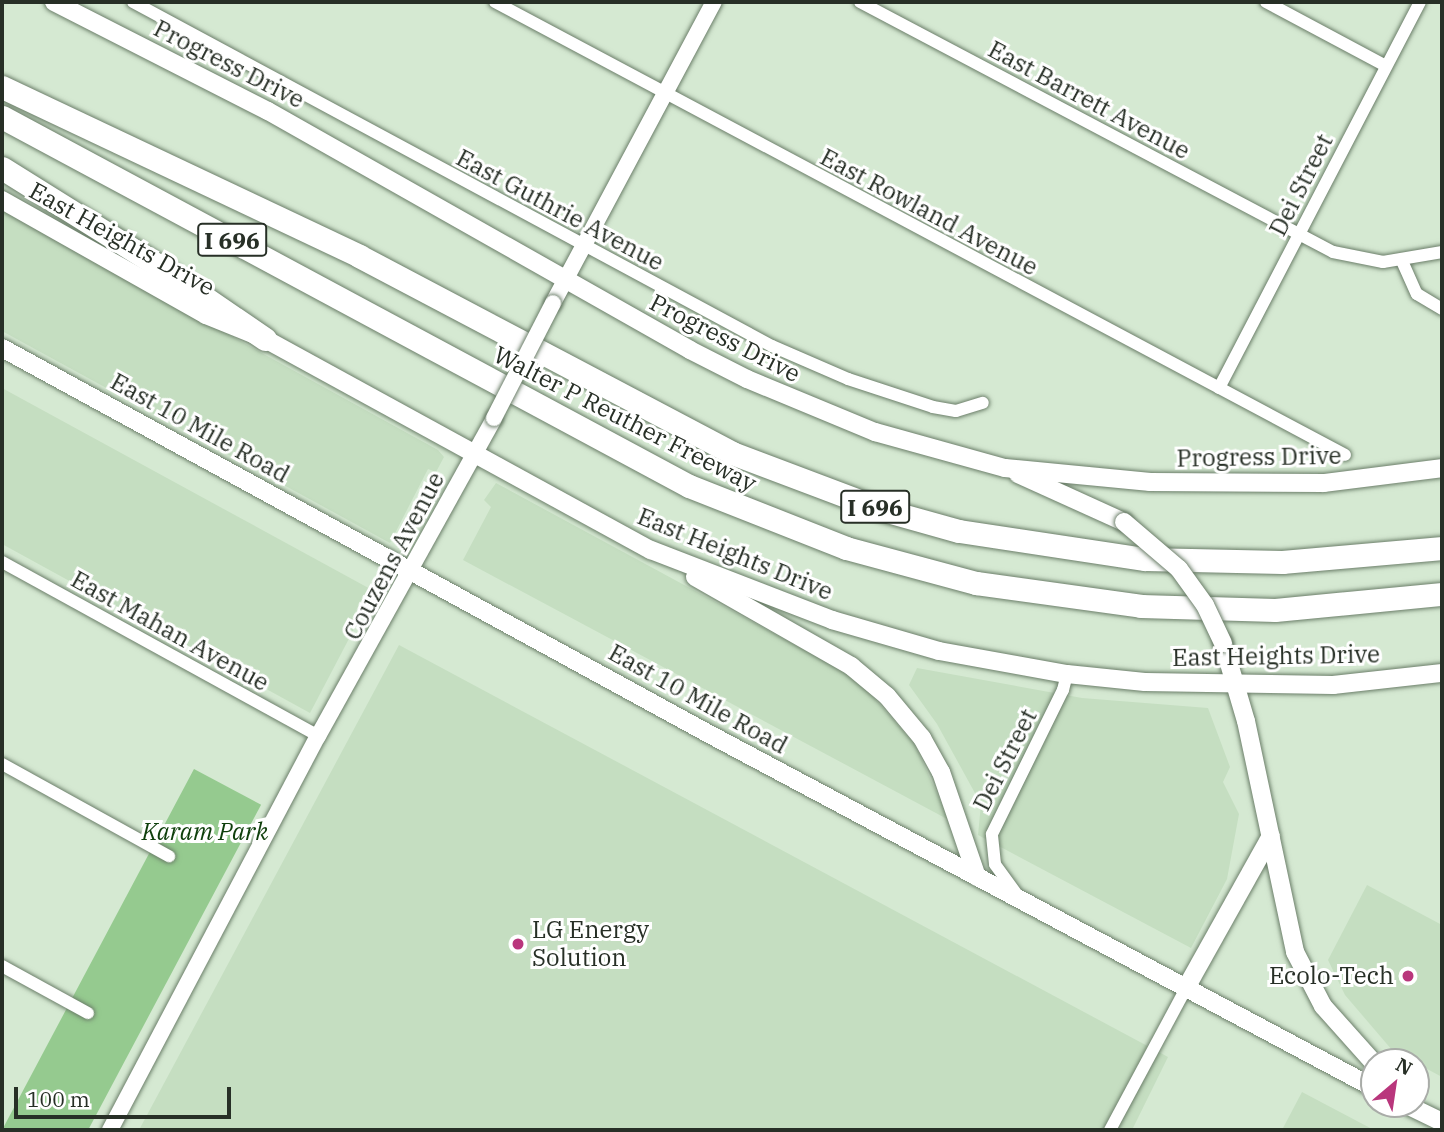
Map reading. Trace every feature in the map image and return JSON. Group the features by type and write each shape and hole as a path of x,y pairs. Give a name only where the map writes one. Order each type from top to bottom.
{"highway":[{"name":"Walter P Reuther Freeway","path":"2,87 359,256 732,453 802,482 959,531 1063,550 1207,563 1345,559 1442,548"},
{"name":"Walter P Reuther Freeway","path":"2,117 678,480 846,548 976,583 1141,606 1326,608 1442,594"},
{"path":"2,169 210,299 265,339"}],"main road":[{"name":"Progress Drive","path":"54,2 268,111 690,350 823,413 912,444 1005,468 1229,486 1324,483 1442,468"},
{"name":"East Heights Drive","path":"2,200 206,315 265,339 651,550 746,589 875,634 939,651 1067,674 1237,686 1333,685 1442,673"},
{"name":"East 10 Mile Road","path":"2,348 977,877 1360,1081"},
{"path":"1005,468 1082,499 1124,522 1179,569 1205,605 1223,643 1237,686 1271,836 1283,914 1300,965 1330,1017 1360,1048"},
{"path":"651,550 851,666 887,696 922,738 941,772 977,877"},
{"path":"1186,988 1271,836"}],"street":[{"name":"East Guthrie Avenue","path":"133,2 585,248 772,346 848,379 946,410 983,403"},
{"name":"East Rowland Avenue","path":"495,2 665,95 1345,454"},
{"name":"Couzens Avenue","path":"110,1130 318,736 475,454 714,2"},
{"name":"East Barrett Avenue","path":"860,2 1299,235 1351,258 1402,261 1442,253"},
{"path":"1266,2 1386,66"},
{"name":"Dei Street","path":"1219,388 1420,2"},
{"path":"1402,261 1417,294 1442,309"},
{"name":"East Mahan Avenue","path":"2,562 318,736"},
{"name":"Dei Street","path":"1021,900 995,864 990,844 1010,793 1063,690 1067,674"},
{"path":"2,764 169,856"},
{"path":"2,966 88,1013"},
{"path":"1110,1130 1186,988"}],"shaded area":[{"path":"2,210 438,450 444,457 436,472 428,469 390,543 2,331"},
{"path":"2,388 374,591 310,713 2,544"},
{"path":"496,483 839,669 869,692 915,745 949,820 463,560 491,507 484,500"},
{"path":"399,645 1168,1057 1132,1130 139,1130"},
{"path":"917,668 1082,698 1208,708 1230,767 1223,782 1239,814 1227,879 1191,948 978,835 981,804 937,724 909,685"},
{"path":"1367,885 1442,925 1442,1077 1430,1071 1430,1048 1390,1048 1345,995 1328,960"},
{"path":"1302,1092 1374,1130 1282,1130"}],"green space":[{"name":"Karam Park","path":"194,769 261,805 88,1130 8,1130 3,1127"}],"place":[{"name":"LG Energy Solution","path":"518,944"},
{"name":"Ecolo-Tech","path":"1408,976"}]}
